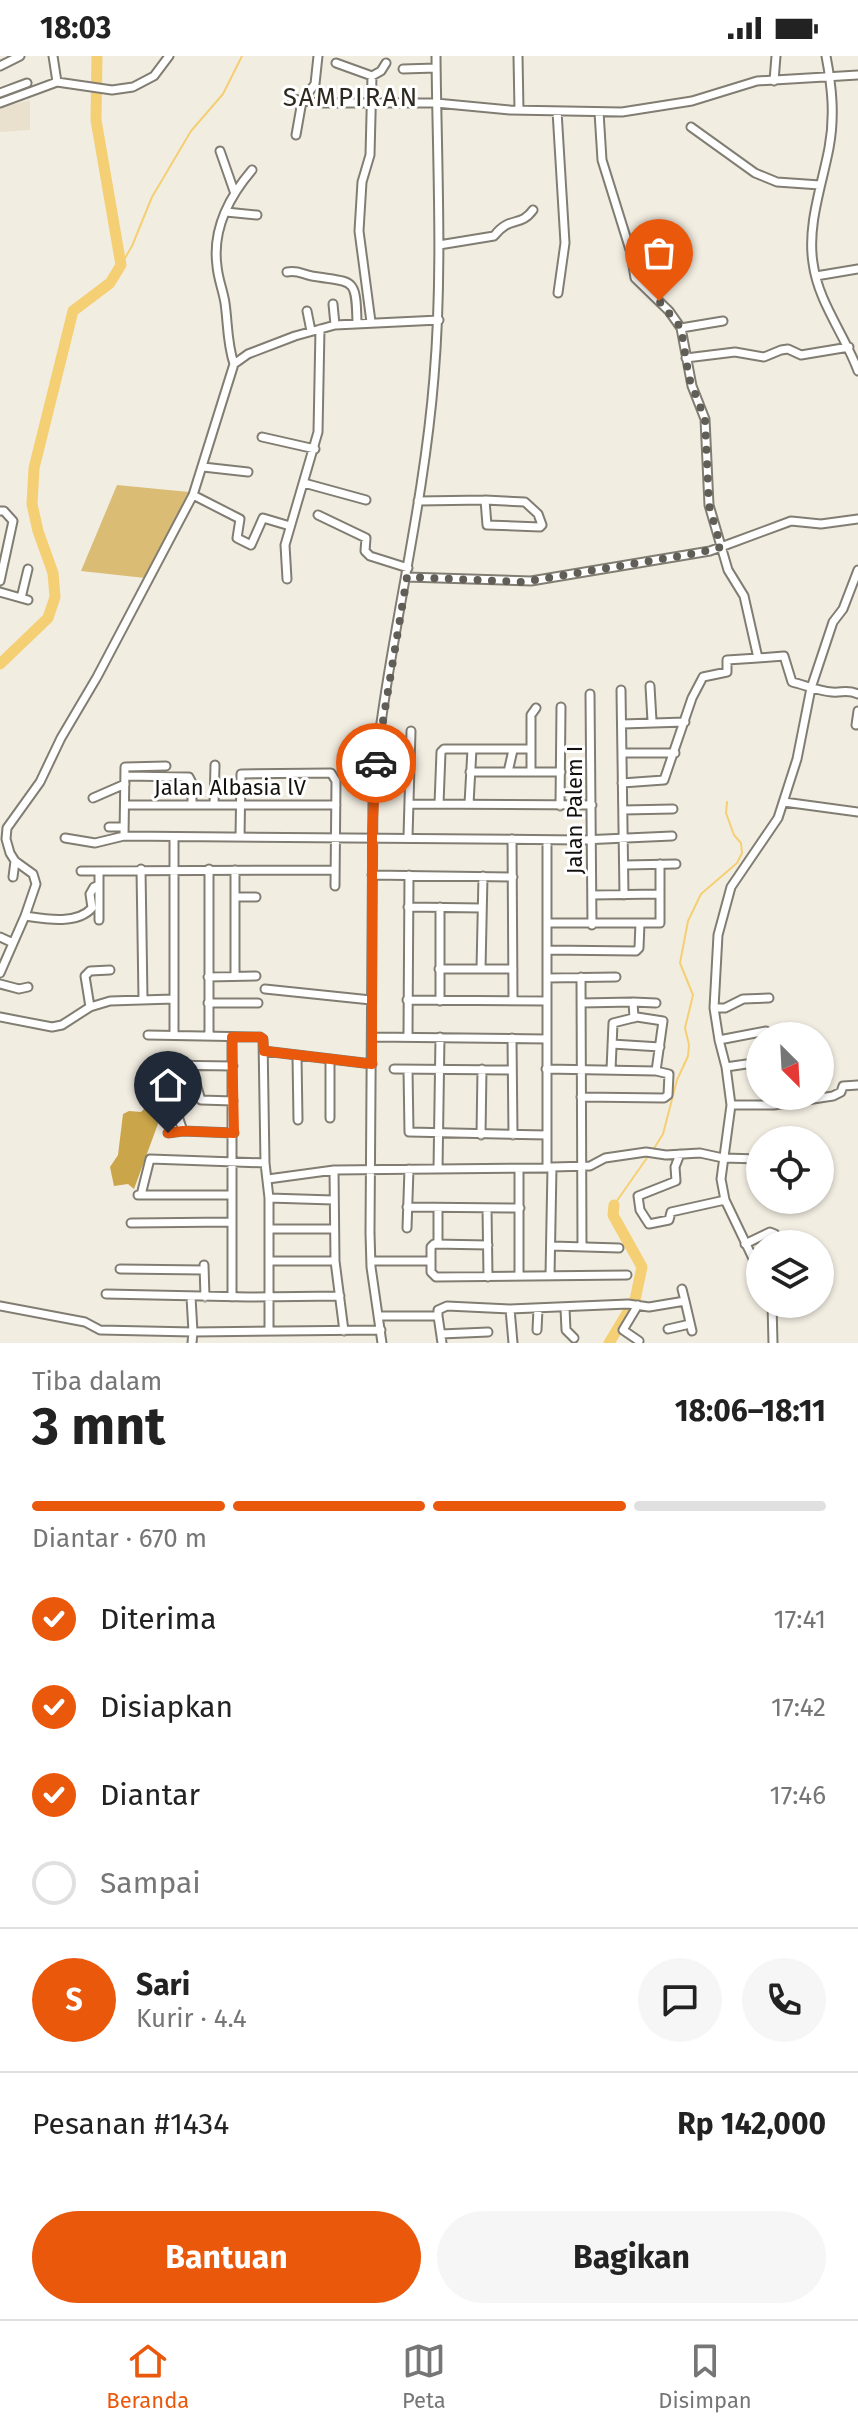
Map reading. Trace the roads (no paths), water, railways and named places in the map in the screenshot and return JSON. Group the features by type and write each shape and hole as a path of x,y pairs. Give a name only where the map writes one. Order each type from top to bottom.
{"street":[{"path":"0,66 20,56"},
{"path":"53,56 57,82"},
{"path":"0,103 57,82 112,90 133,87 159,71 169,56"},
{"path":"296,135 302,101 315,84 318,56"},
{"path":"382,1343 371,1261 372,837 376,759 418,501 439,320 436,56"},
{"path":"518,56 519,110"},
{"path":"774,81 776,56"},
{"path":"826,56 833,102 831,135 819,186 811,245 823,300 853,352 858,371"},
{"path":"336,63 372,76 381,71 386,63"},
{"path":"403,69 436,68"},
{"path":"292,99 599,112 657,108 757,81 858,75"},
{"path":"371,322 359,231 362,182 370,155 372,76"},
{"path":"0,93 27,83"},
{"path":"557,111 565,243 558,293"},
{"path":"599,112 602,160 631,253 635,278 669,311 681,328 692,386 705,419 709,505 728,570 744,596 758,658"},
{"path":"691,127 749,169 777,182 819,186"},
{"path":"220,151 234,191"},
{"path":"0,973 25,916 35,881 30,872 15,861 6,843 7,828 40,782 193,495 203,467 234,364 228,346 225,303 216,259 219,230 228,201 252,170"},
{"path":"439,245 494,236 504,224 524,220 533,210"},
{"path":"226,212 257,215"},
{"path":"816,276 858,269"},
{"path":"287,272 295,270 348,282 356,292 357,323"},
{"path":"333,304 335,325"},
{"path":"307,311 311,331"},
{"path":"234,364 256,351 335,325 439,320"},
{"path":"681,328 723,321"},
{"path":"287,579 285,545 315,449 319,417 320,329"},
{"path":"686,358 735,352 764,357 785,349 801,355 853,352"},
{"path":"262,437 315,449"},
{"path":"203,467 248,472"},
{"path":"304,483 366,500"},
{"path":"193,495 240,519 237,538 251,545 263,518 290,526"},
{"path":"418,501 485,500 525,502 538,514 542,525 487,525 485,500"},
{"path":"0,511 4,511 13,521 0,581"},
{"path":"318,515 366,538 365,551 370,556 408,568"},
{"path":"407,577 534,580 698,553 796,520 821,524 858,519"},
{"path":"0,592 24,599 28,569"},
{"path":"745,1244 725,1200 721,1179 731,1105 714,1008 718,935 731,887 769,834 784,802 797,759 811,688 833,622 843,609 858,570"},
{"path":"622,783 663,780 692,698 704,676 727,672 728,659 784,656 791,681 835,693 846,690 858,694"},
{"path":"650,686 652,721"},
{"path":"621,690 624,895"},
{"name":"Jalan Palem I","path":"590,694 592,925"},
{"path":"560,806 561,707"},
{"path":"531,772 531,715 536,708"},
{"path":"856,725 858,711"},
{"path":"622,724 685,722"},
{"path":"408,837 411,731"},
{"path":"439,804 441,752 444,749 531,749"},
{"path":"469,804 472,749"},
{"path":"508,772 513,750"},
{"path":"623,753 675,753"},
{"path":"214,805 215,765"},
{"path":"124,836 126,766 166,766"},
{"path":"470,772 561,772"},
{"path":"240,837 240,775 331,773 336,779 335,886"},
{"path":"93,798 125,780 189,777 192,805"},
{"path":"784,802 858,812"},
{"path":"409,804 592,805"},
{"name":"Jalan Albasia lV","path":"125,805 336,805"},
{"path":"623,810 673,809"},
{"path":"109,827 123,827"},
{"path":"65,838 95,843 124,836 592,840 672,836"},
{"path":"174,837 174,1035"},
{"path":"512,839 513,1000"},
{"path":"547,840 546,1069 552,1246 550,1276"},
{"path":"13,877 15,861"},
{"path":"547,923 660,923 660,864"},
{"path":"625,865 676,864"},
{"path":"141,869 143,999"},
{"path":"209,869 209,1036"},
{"path":"235,870 235,976"},
{"path":"81,871 334,870"},
{"path":"99,872 99,920"},
{"path":"372,875 513,877"},
{"path":"408,1035 409,875"},
{"path":"481,969 483,876"},
{"path":"25,916 63,919 83,915 92,908 90,894 99,885"},
{"path":"592,895 660,894"},
{"path":"236,897 256,897"},
{"path":"408,907 482,908"},
{"path":"440,907 440,1001"},
{"path":"548,950 636,951 639,948 640,923"},
{"path":"0,937 13,943"},
{"path":"234,953 244,953"},
{"path":"439,969 513,969"},
{"path":"90,1007 85,976 90,971 110,970"},
{"path":"208,977 256,976"},
{"path":"581,977 582,1247"},
{"path":"547,978 616,977"},
{"path":"0,984 23,988"},
{"path":"265,989 371,1000"},
{"path":"714,1008 725,1008 743,999 769,998"},
{"path":"0,1017 57,1027 90,1007 110,1001 173,999"},
{"path":"407,1000 547,1001"},
{"path":"633,1002 634,1018"},
{"path":"208,1003 258,1003"},
{"path":"581,1003 656,1003"},
{"path":"611,1070 613,1023 634,1018 662,1019 656,1071"},
{"path":"148,1035 263,1039 265,1163 269,1198 268,1296 273,1343"},
{"path":"372,1037 408,1035 546,1039"},
{"path":"719,1040 746,1035"},
{"path":"232,1037 232,1297"},
{"path":"438,1169 440,1037"},
{"path":"512,1038 513,1135"},
{"path":"612,1044 660,1047"},
{"path":"264,1051 372,1064"},
{"path":"297,1056 298,1120"},
{"path":"330,1061 330,1118"},
{"path":"726,1067 746,1064"},
{"path":"183,1131 161,1065 233,1066"},
{"path":"190,1065 201,1100 233,1101"},
{"path":"394,1069 511,1070"},
{"path":"481,1135 482,1069"},
{"path":"546,1069 656,1071 669,1074 666,1098 581,1097"},
{"path":"408,1070 409,1132 547,1135"},
{"path":"731,1105 774,1105 833,1096 841,1092 843,1086 858,1085"},
{"path":"168,1133 234,1133"},
{"path":"268,1179 334,1170 582,1167 594,1165 605,1158 646,1152 658,1155 700,1153 746,1159"},
{"path":"680,1154 675,1167 677,1180 638,1196 640,1210 649,1224 669,1220 672,1212 725,1200"},
{"path":"232,1195 139,1195 150,1159 265,1163"},
{"path":"407,1228 409,1169"},
{"path":"519,1169 519,1276"},
{"path":"334,1170 335,1261 344,1331"},
{"path":"269,1198 333,1200"},
{"path":"407,1207 520,1208"},
{"path":"438,1208 438,1243"},
{"path":"487,1208 488,1277"},
{"path":"131,1223 231,1222"},
{"path":"269,1229 334,1229"},
{"path":"488,1245 438,1243 431,1247 431,1272 436,1277 627,1275"},
{"path":"552,1246 619,1248"},
{"path":"269,1261 335,1261"},
{"path":"371,1261 431,1261"},
{"path":"120,1269 204,1268 205,1297"},
{"path":"668,1329 691,1328 682,1289"},
{"path":"106,1294 340,1296"},
{"path":"191,1297 192,1343"},
{"path":"488,1332 442,1339 438,1310 447,1306 510,1309 649,1307 685,1301"},
{"path":"634,1305 623,1330 639,1341"},
{"path":"0,1306 85,1322 100,1330 381,1330"},
{"path":"565,1308 566,1330 574,1338"},
{"path":"510,1309 513,1343"},
{"path":"537,1330 538,1309"},
{"path":"378,1316 438,1316"},
{"path":"772,1318 773,1343"},
{"path":"305,1332 305,1343"}],"waterway":[{"path":"0,664 48,618 55,597 53,573 32,504 34,468 73,311 110,283 121,265 96,120 97,56"},
{"path":"121,265 152,197 191,131 223,94 242,56"},
{"path":"653,1150 663,1134 677,1080 688,1056 685,1028 693,995 680,963 688,921 701,894 737,863 742,853 741,843 734,835 726,813 727,802"},
{"path":"614,1205 649,1155"},
{"path":"609,1343 635,1300 642,1267 613,1215 614,1205"}],"district":[{"name":"SAMPIRAN","path":"351,97"}]}
